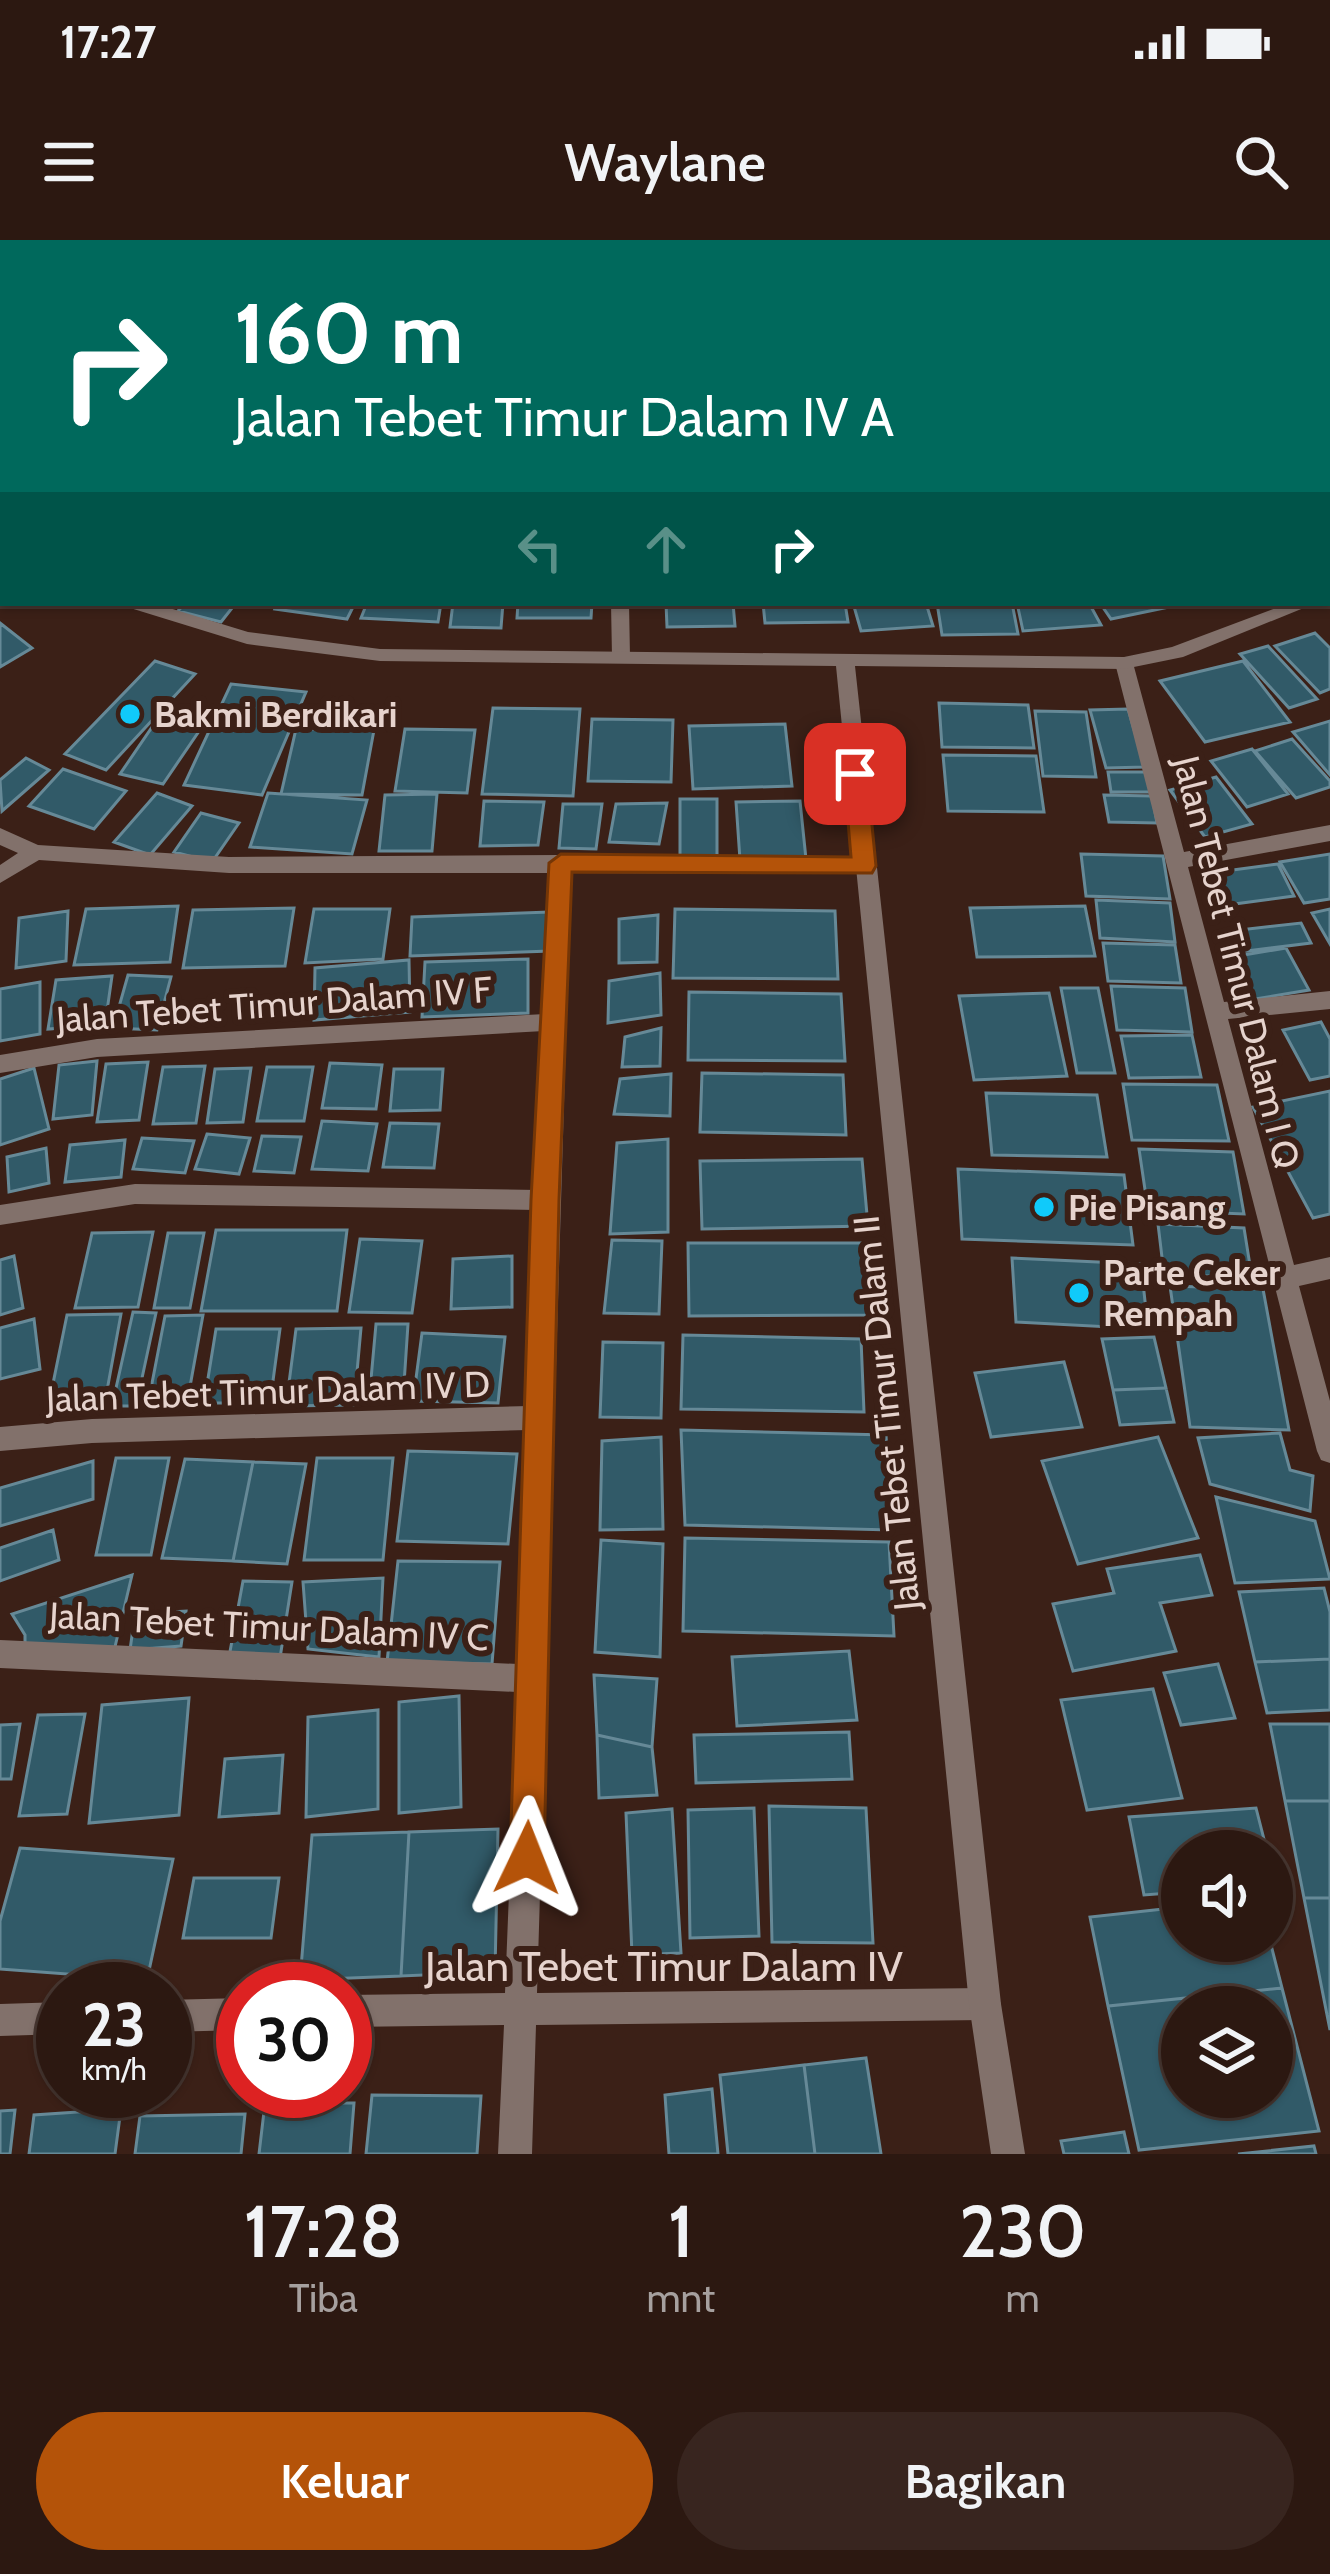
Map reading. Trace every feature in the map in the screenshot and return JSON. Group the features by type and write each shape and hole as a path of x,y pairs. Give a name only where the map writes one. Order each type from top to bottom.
{"street":[{"path":"143,606 247,638 380,655 1124,663 1176,653 1299,606"},
{"path":"620,606 622,657"},
{"name":"Jalan Tebet Timur Dalam II","path":"845,662 985,2004 1008,2154"},
{"name":"Jalan Tebet Timur Dalam I Q","path":"1124,663 1330,1451"},
{"path":"1179,861 1330,832"},
{"path":"0,836 35,852 229,865 864,866"},
{"path":"0,875 35,852"},
{"path":"514,2154 534,1679 545,1200 561,863"},
{"path":"1213,1012 1330,1000"},
{"name":"Jalan Tebet Timur Dalam IV F","path":"0,1064 82,1049 554,1022"},
{"path":"0,1215 135,1194 545,1200"},
{"path":"1284,1278 1330,1268"},
{"name":"Jalan Tebet Timur Dalam IV D","path":"0,1439 92,1431 538,1418"},
{"name":"Jalan Tebet Timur Dalam IV C","path":"0,1654 534,1679"},
{"name":"Jalan Tebet Timur Dalam IV","path":"372,2010 985,2004"},
{"path":"0,2020 36,2019"}],"building":[{"path":"182,606 234,606 221,622 178,611"},
{"path":"276,606 354,606 347,619"},
{"path":"366,606 441,606 438,622 361,618"},
{"path":"453,606 503,606 501,628 450,627"},
{"path":"518,606 592,606 591,618 517,618"},
{"path":"666,606 733,606 735,626 667,627"},
{"path":"763,606 845,606 848,622 765,623"},
{"path":"854,606 927,606 933,626 861,631"},
{"path":"937,606 1013,606 1018,634 942,635"},
{"path":"1018,606 1091,606 1101,625 1023,631"},
{"path":"1102,606 1174,606 1111,619"},
{"path":"0,623 32,648 0,667"},
{"path":"1315,633 1330,648 1330,689 1320,693 1275,646"},
{"path":"1268,646 1317,699 1289,708 1240,654"},
{"name":"Bakmi Berdikari","path":"155,661 195,674 106,770 65,754"},
{"path":"1243,661 1290,722 1205,742 1160,681"},
{"path":"231,684 306,692 262,795 184,785"},
{"path":"939,703 1028,705 1034,748 942,747"},
{"path":"493,708 580,709 573,796 482,794"},
{"path":"1128,709 1145,767 1106,768 1090,710"},
{"path":"163,711 206,721 163,784 120,774"},
{"path":"1035,711 1086,712 1096,777 1043,776"},
{"path":"592,719 673,720 671,782 588,781"},
{"path":"1330,721 1330,775 1293,732"},
{"path":"785,724 792,786 693,789 689,726"},
{"path":"296,729 374,730 362,795 281,794"},
{"path":"405,729 475,730 467,793 395,791"},
{"path":"1292,739 1330,781 1330,787 1296,798 1255,751"},
{"path":"1252,749 1288,794 1247,807 1211,761"},
{"path":"943,755 1036,756 1044,812 948,811"},
{"path":"26,758 49,770 2,811 0,780"},
{"path":"63,769 126,791 94,829 29,806"},
{"path":"1108,772 1146,772 1151,792 1111,792"},
{"path":"1216,777 1252,824 1205,837 1170,790"},
{"path":"157,793 192,806 150,855 114,842"},
{"path":"268,793 367,800 352,854 250,847"},
{"path":"437,794 432,851 379,851 385,795"},
{"path":"1104,795 1152,796 1157,823 1109,822"},
{"path":"680,799 717,799 717,859 680,859"},
{"path":"484,801 544,802 538,845 480,846"},
{"path":"800,801 806,859 740,860 736,802"},
{"path":"667,803 659,844 609,842 616,804"},
{"path":"563,804 602,804 596,849 559,848"},
{"path":"201,813 239,823 212,862 174,852"},
{"path":"1081,854 1163,856 1170,899 1086,896"},
{"path":"1330,854 1330,899 1304,903 1280,862"},
{"path":"1278,864 1294,896 1219,906 1203,874"},
{"path":"1096,900 1170,903 1175,942 1100,938"},
{"path":"178,906 170,962 74,965 86,909"},
{"path":"1085,906 1095,956 977,957 970,908"},
{"path":"294,908 285,966 183,968 193,910"},
{"path":"314,909 390,909 383,959 305,963"},
{"path":"675,909 835,911 838,979 673,978"},
{"path":"1330,909 1330,944 1312,913"},
{"path":"68,911 66,961 16,968 19,918"},
{"path":"549,912 550,951 410,956 412,917"},
{"path":"658,915 657,962 619,963 619,919"},
{"path":"1301,923 1311,943 1231,953 1222,932"},
{"path":"1103,943 1175,945 1181,983 1108,981"},
{"path":"1286,948 1309,990 1243,1001 1220,959"},
{"path":"528,959 528,1013 422,1017 425,962"},
{"path":"409,960 410,1012 314,1020 315,968"},
{"path":"660,973 661,1015 608,1023 609,981"},
{"path":"128,975 171,977 157,1030 113,1028"},
{"path":"112,976 105,1025 48,1029 56,980"},
{"path":"40,982 40,1034 0,1041 0,989"},
{"path":"1111,986 1185,988 1192,1032 1117,1030"},
{"path":"1061,988 1098,988 1115,1073 1077,1073"},
{"path":"689,992 841,994 845,1061 688,1060"},
{"path":"1049,993 1067,1076 974,1080 959,996"},
{"path":"1321,1022 1330,1039 1330,1076 1310,1080 1283,1030"},
{"path":"661,1028 660,1066 622,1067 625,1037"},
{"path":"1192,1035 1201,1077 1129,1078 1121,1036"},
{"path":"97,1061 92,1115 53,1119 59,1065"},
{"path":"148,1062 139,1120 97,1122 106,1064"},
{"path":"330,1063 382,1065 376,1109 322,1108"},
{"path":"205,1066 196,1123 153,1124 163,1067"},
{"path":"267,1067 313,1067 304,1121 257,1121"},
{"path":"34,1068 49,1129 0,1145 0,1079"},
{"path":"251,1068 243,1122 207,1123 215,1069"},
{"path":"394,1069 443,1069 440,1110 390,1111"},
{"path":"702,1073 843,1075 846,1135 700,1132"},
{"path":"671,1074 670,1116 614,1114 620,1079"},
{"path":"1123,1084 1217,1085 1229,1141 1132,1140"},
{"path":"1330,1091 1330,1214 1313,1218 1253,1107"},
{"path":"986,1093 1097,1095 1107,1157 992,1155"},
{"path":"322,1121 377,1124 368,1171 312,1169"},
{"path":"390,1123 439,1124 434,1168 383,1167"},
{"path":"207,1134 250,1138 239,1174 195,1169"},
{"path":"262,1136 301,1137 294,1173 254,1171"},
{"path":"142,1138 194,1141 185,1173 133,1169"},
{"path":"668,1139 668,1232 610,1234 617,1143"},
{"path":"125,1140 121,1177 65,1182 70,1145"},
{"path":"46,1148 49,1183 9,1192 7,1157"},
{"path":"1139,1149 1233,1152 1244,1214 1148,1210"},
{"path":"862,1159 868,1226 702,1229 700,1161"},
{"name":"Pie Pisang","path":"958,1169 1124,1175 1133,1245 962,1239"},
{"path":"1158,1224 1244,1228 1252,1278 1164,1274"},
{"path":"216,1230 347,1230 337,1311 201,1311"},
{"path":"153,1232 138,1307 75,1308 92,1233"},
{"path":"168,1233 204,1233 190,1308 154,1308"},
{"path":"360,1239 422,1241 412,1313 349,1312"},
{"path":"612,1240 662,1241 659,1314 604,1313"},
{"path":"688,1243 863,1243 868,1315 689,1316"},
{"path":"14,1256 23,1308 0,1315 0,1260"},
{"path":"512,1256 512,1307 451,1309 453,1259"},
{"name":"Parte Ceker Rempah","path":"1012,1258 1141,1264 1148,1329 1016,1322"},
{"path":"1170,1286 1263,1289 1289,1430 1190,1427"},
{"path":"133,1312 156,1313 136,1406 112,1406"},
{"path":"121,1314 104,1407 48,1408 67,1315"},
{"path":"203,1315 187,1403 148,1404 165,1316"},
{"path":"34,1319 40,1369 0,1379 0,1328"},
{"path":"376,1324 408,1324 403,1399 369,1401"},
{"path":"361,1328 354,1405 286,1406 296,1329"},
{"path":"216,1329 280,1329 270,1403 204,1403"},
{"path":"422,1333 505,1337 498,1403 413,1401"},
{"path":"683,1335 861,1339 864,1412 681,1409"},
{"path":"1154,1337 1166,1388 1113,1390 1102,1339"},
{"path":"603,1342 663,1343 661,1418 600,1417"},
{"path":"1064,1362 1082,1427 991,1437 975,1373"},
{"path":"1166,1388 1174,1422 1120,1425 1113,1390"},
{"path":"681,1430 886,1435 891,1530 685,1525"},
{"path":"1280,1433 1290,1470 1313,1476 1310,1511 1210,1484 1198,1438"},
{"path":"661,1437 663,1529 600,1530 602,1441"},
{"path":"1158,1437 1198,1538 1078,1564 1042,1461"},
{"path":"408,1451 517,1454 508,1544 397,1541"},
{"path":"116,1458 169,1458 151,1555 96,1555"},
{"path":"317,1458 393,1458 383,1560 304,1560"},
{"path":"185,1459 253,1462 233,1561 162,1558"},
{"path":"93,1461 93,1499 0,1526 0,1488"},
{"path":"253,1462 306,1464 287,1564 233,1561"},
{"path":"1216,1497 1315,1521 1330,1579 1235,1583"},
{"path":"53,1530 59,1560 0,1581 0,1548"},
{"path":"685,1538 889,1542 894,1636 683,1631"},
{"path":"601,1540 663,1544 660,1657 595,1652"},
{"path":"1200,1555 1212,1595 1160,1603 1176,1651 1073,1671 1053,1604 1114,1593 1107,1569"},
{"path":"398,1561 500,1562 492,1664 387,1662"},
{"path":"132,1575 114,1651 25,1647 25,1635 12,1614"},
{"path":"383,1578 379,1657 308,1649 303,1582"},
{"path":"243,1581 292,1582 280,1658 229,1657"},
{"path":"1324,1588 1330,1612 1330,1659 1255,1662 1239,1592"},
{"path":"186,1611 181,1646 130,1650 135,1614"},
{"path":"849,1651 857,1720 737,1726 732,1657"},
{"path":"1330,1659 1330,1710 1267,1713 1255,1662"},
{"path":"1218,1664 1235,1718 1181,1725 1164,1673"},
{"path":"594,1675 657,1679 652,1747 597,1735"},
{"path":"1153,1689 1182,1798 1087,1810 1061,1700"},
{"path":"459,1696 461,1807 399,1813 399,1702"},
{"path":"189,1698 179,1815 89,1823 102,1705"},
{"path":"378,1710 378,1809 306,1817 308,1717"},
{"path":"85,1714 67,1814 19,1816 38,1715"},
{"path":"20,1724 11,1779 0,1779 0,1725"},
{"path":"1270,1724 1330,1724 1330,1801 1285,1801"},
{"path":"849,1732 852,1779 696,1783 694,1735"},
{"path":"597,1735 652,1747 657,1795 599,1798"},
{"path":"283,1755 279,1813 219,1817 225,1759"},
{"path":"1285,1801 1330,1801 1330,1898 1304,1898"},
{"path":"769,1806 866,1808 873,1943 772,1942"},
{"path":"754,1808 759,1936 690,1938 688,1810"},
{"path":"1256,1808 1262,1830 1161,1830 1161,1894 1144,1895 1129,1817"},
{"path":"672,1809 681,1953 632,1955 626,1813"},
{"path":"498,1829 495,1972 401,1976 409,1832"},
{"path":"409,1832 401,1976 372,1977 372,1962 301,1962 312,1835"},
{"path":"20,1848 173,1859 151,1962 36,1962 36,1972 0,1969 0,1921"},
{"path":"194,1878 279,1878 271,1938 183,1938"},
{"path":"1304,1898 1330,1898 1330,2030"},
{"path":"1161,1909 1161,1962 1275,1962 1281,1986 1161,1986 1161,2001 1108,2006 1090,1917"},
{"path":"1161,2001 1161,2118 1293,2118 1293,2031 1319,2131 1139,2150 1108,2006"},
{"path":"866,2058 881,2154 815,2154 804,2065"},
{"path":"804,2065 815,2154 728,2154 720,2075"},
{"path":"712,2089 718,2154 669,2154 665,2095"},
{"path":"372,2095 481,2096 477,2154 366,2154"},
{"path":"15,2110 10,2154 0,2154 0,2111"},
{"path":"34,2115 120,2118 115,2154 29,2154"},
{"path":"140,2118 245,2118 241,2154 135,2154"},
{"path":"263,2118 353,2118 350,2154 259,2154"},
{"path":"1124,2132 1129,2154 1064,2154 1061,2141"},
{"path":"1314,2146 1316,2154 1238,2154"}],"place":[{"name":"Bakmi Berdikari","path":"130,714"},
{"name":"Pie Pisang","path":"1044,1207"},
{"name":"Parte Ceker Rempah","path":"1079,1293"}],"route":[{"path":"527,1858 545,1200 561,863 864,866 855,774"}]}
